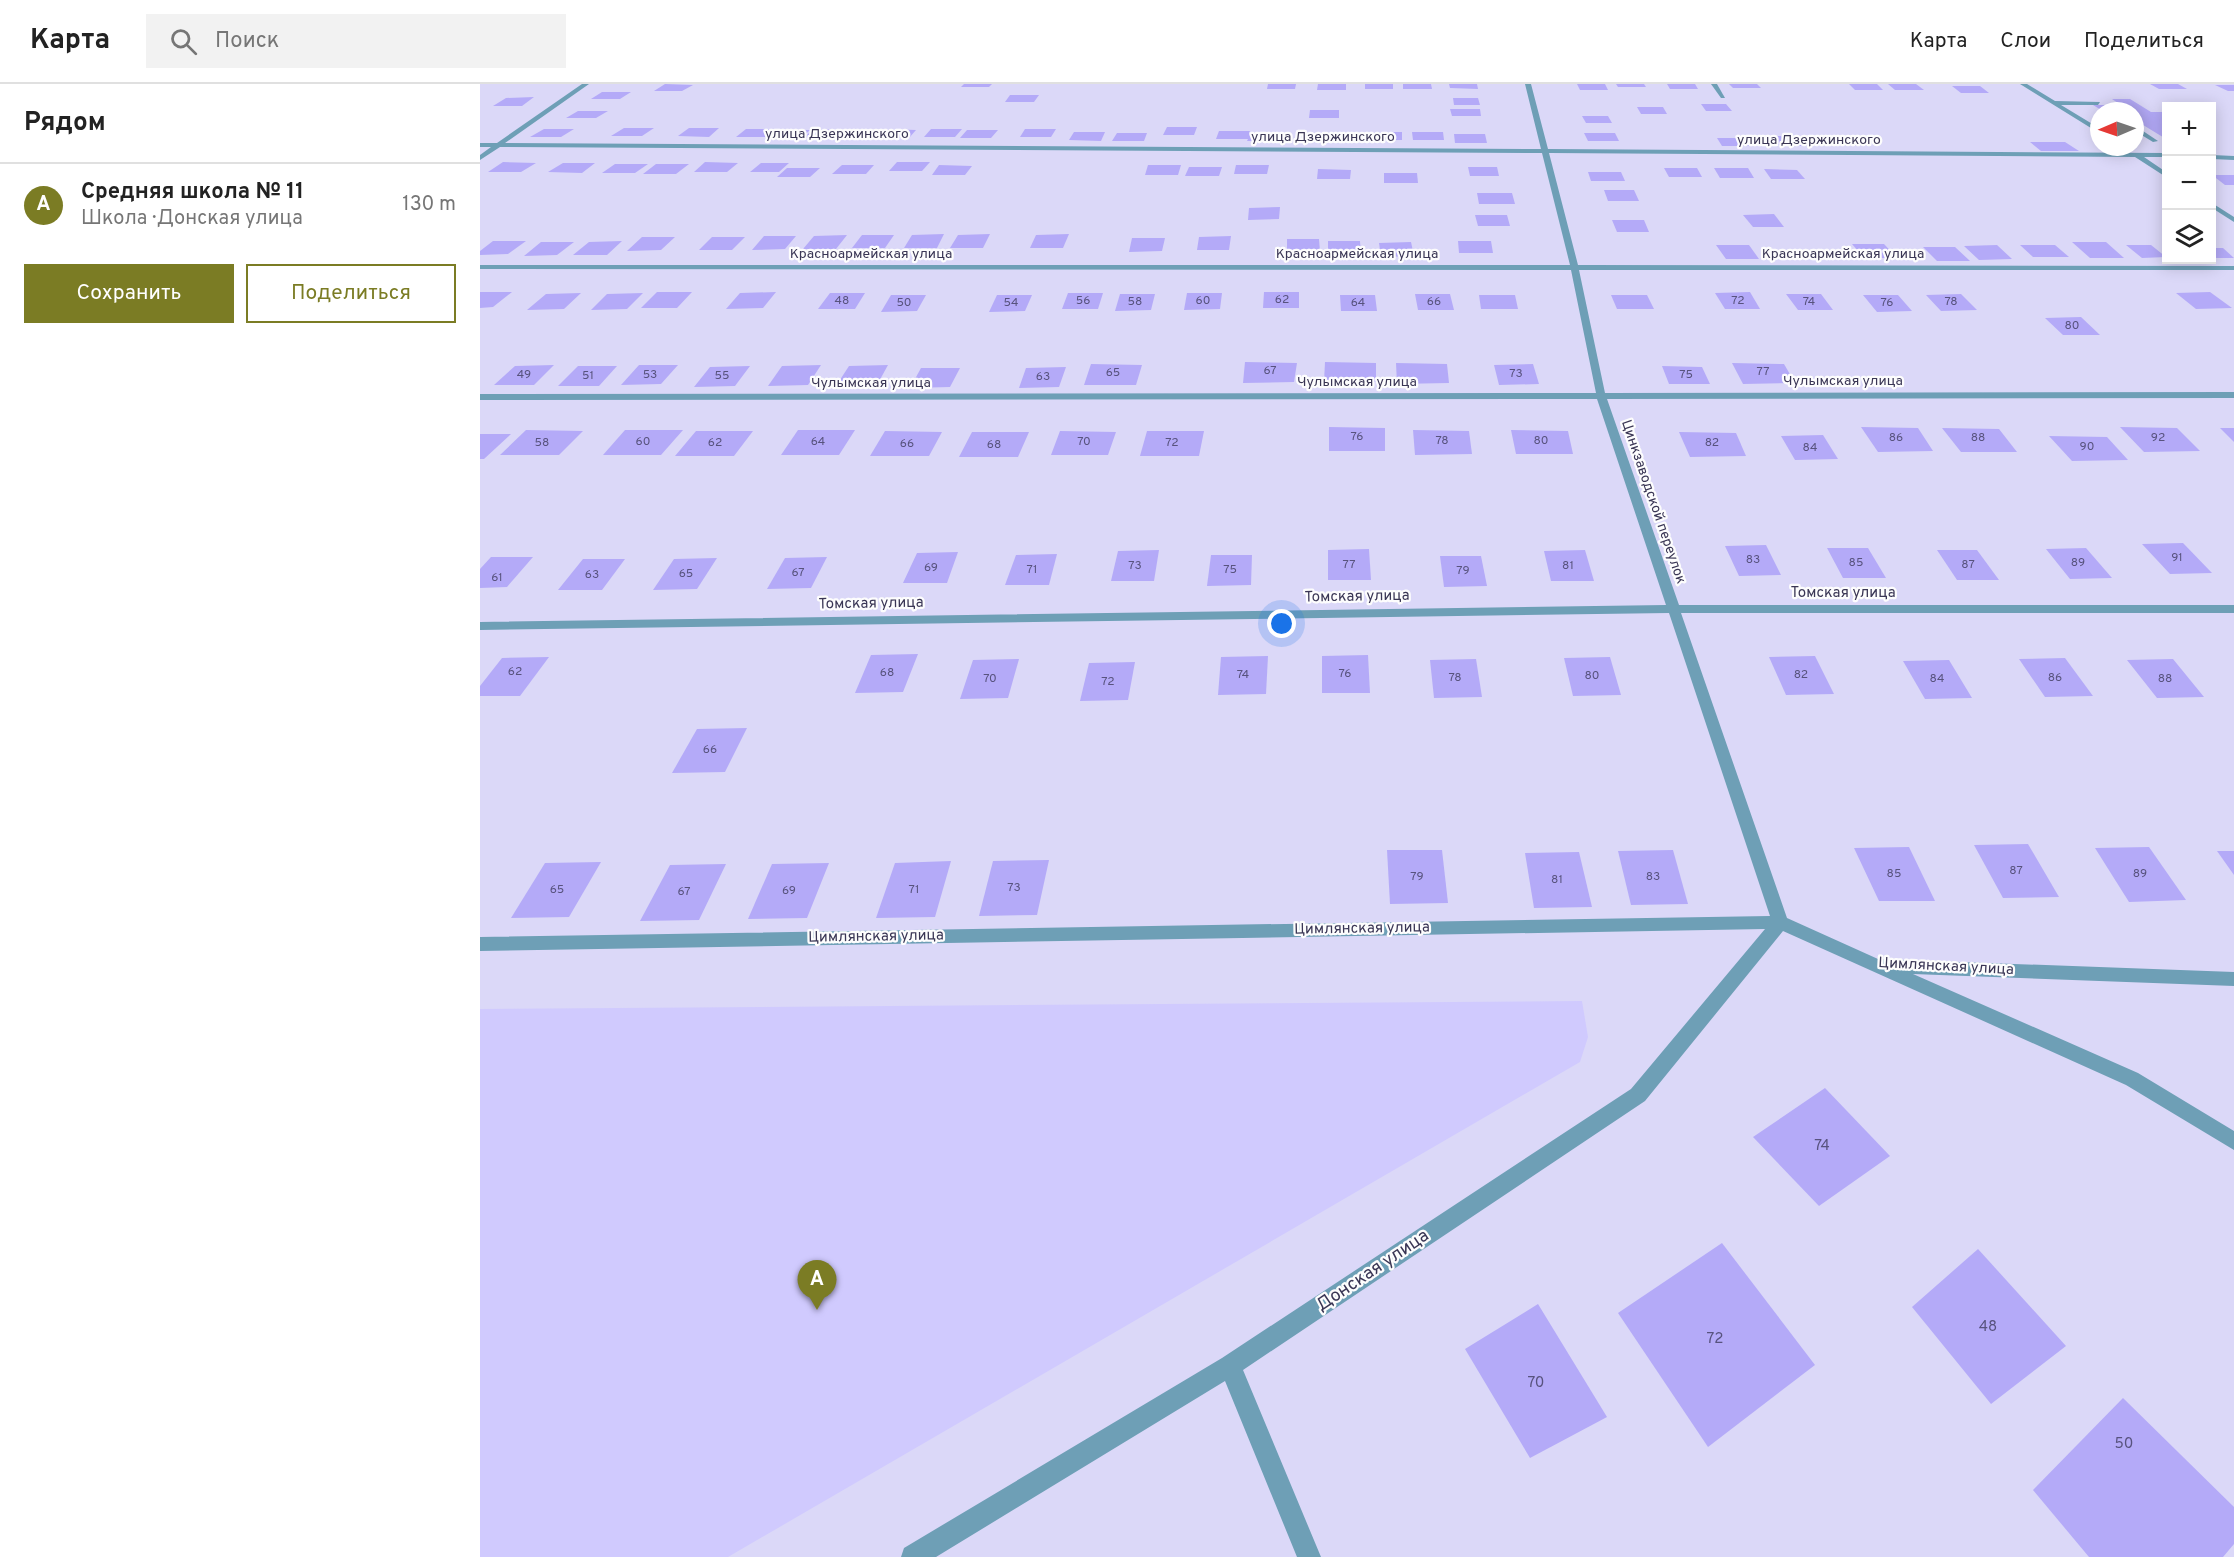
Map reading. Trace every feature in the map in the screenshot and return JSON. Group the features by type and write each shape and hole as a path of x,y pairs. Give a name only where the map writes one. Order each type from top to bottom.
{"street":[{"path":"480,158 586,84"},
{"name":"Цинкзаводской переулок","path":"1528,84 1574,267 1601,395 1780,922"},
{"path":"1714,84 1723,97"},
{"path":"2023,84 2090,125"},
{"path":"2053,103 2090,103"},
{"path":"2144,134 2155,141"},
{"name":"улица Дзержинского","path":"480,145 2090,154"},
{"name":"улица Дзержинского","path":"2144,154 2162,155"},
{"path":"2139,156 2162,171"},
{"path":"2216,157 2234,158"},
{"path":"2216,208 2234,220"},
{"name":"Красноармейская улица","path":"480,267 2234,267"},
{"name":"Чулымская улица","path":"480,397 2234,395"},
{"name":"Томская улица","path":"480,626 1674,609 2234,609"},
{"name":"Цимлянская улица","path":"480,944 1780,922 1877,966 2234,979"},
{"name":"Донская улица","path":"913,1557 1230,1366 1638,1095 1780,922"},
{"path":"1877,966 2132,1079 2234,1141"},
{"path":"1230,1366 1309,1557"}],"shaded area":[{"path":"1582,1001 1588,1037 1580,1062 728,1557 480,1557 480,1009"}],"building":[{"path":"665,84 693,85 682,91 654,91"},
{"path":"964,84 992,84 989,87 961,87"},
{"path":"1268,84 1296,84 1295,89 1267,89"},
{"path":"1318,84 1346,84 1346,90 1317,90"},
{"path":"1365,84 1393,84 1393,89 1365,89"},
{"path":"1403,84 1431,84 1432,89 1403,89"},
{"path":"1449,84 1477,84 1478,89 1450,88"},
{"path":"1577,84 1605,84 1608,90 1580,90"},
{"path":"1616,84 1644,84 1646,87 1618,87"},
{"path":"1667,84 1695,84 1698,89 1670,89"},
{"path":"1729,84 1757,84 1761,88 1733,88"},
{"path":"1849,84 1877,84 1883,90 1855,90"},
{"path":"1888,84 1916,84 1924,90 1895,90"},
{"path":"2150,84 2178,84 2187,89 2159,89"},
{"path":"2215,85 2234,85 2234,91 2228,91"},
{"path":"1952,86 1980,86 1989,93 1961,93"},
{"path":"602,92 631,92 620,99 591,99"},
{"path":"1010,95 1039,95 1034,102 1005,102"},
{"path":"534,97 522,106 493,106 506,98"},
{"path":"1453,98 1478,98 1480,105 1454,105"},
{"path":"2112,99 2130,99 2135,102 2116,102"},
{"path":"1701,104 1726,104 1732,111 1706,111"},
{"path":"1637,107 1663,107 1667,114 1641,114"},
{"path":"2144,108 2151,112 2162,112 2162,137 2144,126"},
{"path":"1450,109 1480,109 1481,116 1452,116"},
{"path":"1310,110 1339,110 1339,118 1309,118"},
{"path":"578,111 608,111 596,118 566,118"},
{"path":"1582,116 1608,116 1612,123 1586,123"},
{"path":"1167,127 1197,127 1194,135 1163,135"},
{"path":"624,128 654,128 642,136 611,136"},
{"path":"689,128 719,128 709,137 678,136"},
{"path":"544,129 574,129 561,137 530,137"},
{"path":"746,129 777,129 767,137 736,137"},
{"path":"813,129 844,130 835,138 804,138"},
{"path":"886,129 916,130 909,138 878,138"},
{"path":"931,129 962,129 955,137 924,137"},
{"path":"1025,129 1056,129 1051,137 1020,137"},
{"path":"780,130 810,130 801,138 770,138"},
{"path":"967,130 998,130 991,138 960,138"},
{"path":"1219,131 1280,133 1279,141 1247,141 1248,139 1216,139"},
{"path":"1074,132 1105,132 1101,141 1069,140"},
{"path":"1316,132 1347,132 1346,140 1315,140"},
{"path":"1371,132 1402,132 1402,140 1371,140"},
{"path":"1412,132 1443,132 1444,140 1413,140"},
{"path":"1117,133 1147,133 1144,141 1112,141"},
{"path":"1584,133 1615,133 1619,141 1588,141"},
{"path":"1454,134 1485,134 1487,143 1455,143"},
{"path":"1749,136 1781,136 1787,145 1756,145"},
{"path":"1829,137 1860,137 1868,146 1836,146"},
{"path":"1717,138 1748,138 1754,146 1722,146"},
{"path":"1791,138 1823,138 1830,146 1798,146"},
{"path":"2030,142 2065,142 2079,151 2041,151"},
{"path":"503,162 536,163 521,172 488,172"},
{"path":"705,162 738,163 727,172 694,172"},
{"path":"897,162 930,162 922,171 889,171"},
{"path":"563,163 595,163 582,173 548,172"},
{"path":"761,163 789,163 779,172 750,172"},
{"path":"615,164 648,164 635,173 602,173"},
{"path":"656,164 689,164 676,174 643,174"},
{"path":"842,165 874,165 866,174 832,174"},
{"path":"939,165 972,166 965,175 932,175"},
{"path":"1148,165 1181,165 1178,175 1145,175"},
{"path":"1236,165 1269,165 1267,174 1234,174"},
{"path":"1189,167 1222,167 1219,176 1185,176"},
{"path":"1468,167 1497,167 1499,176 1470,176"},
{"path":"787,168 820,168 810,177 777,177"},
{"path":"1664,168 1697,168 1702,177 1669,177"},
{"path":"1714,168 1748,168 1754,178 1720,178"},
{"path":"1318,169 1351,170 1350,179 1317,179"},
{"path":"1764,169 1797,170 1805,179 1771,179"},
{"path":"1588,172 1621,172 1625,181 1591,181"},
{"path":"1384,173 1417,173 1418,183 1384,183"},
{"path":"2216,175 2234,175 2234,185 2225,185 2216,178"},
{"path":"1604,190 1634,190 1639,201 1608,201"},
{"path":"1477,193 1512,193 1515,204 1479,204"},
{"path":"1280,207 1279,219 1248,220 1249,208"},
{"path":"1774,214 1784,227 1753,227 1743,215"},
{"path":"1475,215 1507,215 1510,226 1478,226"},
{"path":"1612,220 1644,220 1649,232 1617,232"},
{"path":"944,234 937,248 904,248 912,235"},
{"path":"990,234 983,248 950,248 958,235"},
{"path":"1069,234 1063,248 1030,248 1036,235"},
{"path":"847,235 836,249 803,249 814,236"},
{"path":"862,235 894,235 885,248 852,248"},
{"path":"764,236 796,236 785,249 752,250"},
{"path":"1231,236 1229,250 1197,250 1199,237"},
{"path":"642,237 675,237 661,250 627,251"},
{"path":"712,237 745,237 732,250 699,250"},
{"path":"1132,238 1165,238 1162,251 1129,252"},
{"path":"1287,239 1319,239 1320,252 1287,253"},
{"path":"493,241 526,241 508,254 480,255 480,251"},
{"path":"622,241 607,255 573,255 589,242"},
{"path":"1328,241 1360,241 1361,255 1328,255"},
{"path":"1458,241 1491,241 1493,253 1459,253"},
{"path":"541,242 574,242 557,255 524,256"},
{"path":"1411,242 1414,256 1381,257 1379,243"},
{"path":"2072,242 2106,242 2124,258 2090,258"},
{"path":"1852,244 1884,244 1897,258 1864,258"},
{"path":"1716,245 1749,245 1759,259 1726,259"},
{"path":"1997,245 2012,259 1979,260 1964,246"},
{"path":"2020,245 2055,245 2069,257 2033,257"},
{"path":"2126,245 2151,245 2162,254 2162,257 2142,258"},
{"path":"1923,247 1955,247 1970,261 1937,261"},
{"path":"2216,248 2223,248 2234,258 2216,258"},
{"path":"480,292 512,292 493,307 480,308"},
{"path":"657,292 692,292 677,308 641,308"},
{"path":"776,292 763,308 726,309 740,293"},
{"path":"1264,292 1299,292 1299,308 1263,308"},
{"path":"1750,292 1760,309 1725,309 1715,293"},
{"path":"2210,292 2232,308 2196,309 2176,293"},
{"path":"581,293 564,309 527,310 546,294"},
{"path":"643,293 627,309 591,310 607,294"},
{"path":"830,293 865,293 855,309 818,309"},
{"path":"1068,293 1103,293 1098,309 1062,309"},
{"path":"1187,293 1222,293 1220,309 1184,310"},
{"path":"1120,294 1155,294 1151,310 1115,311"},
{"path":"1415,294 1450,294 1454,310 1418,310"},
{"path":"1786,294 1821,294 1833,310 1798,310"},
{"path":"1961,294 1977,310 1941,311 1926,295"},
{"path":"891,295 926,295 917,311 881,312"},
{"path":"997,295 1032,295 1025,311 989,312"},
{"path":"1340,295 1375,295 1377,311 1341,311"},
{"path":"1479,295 1515,295 1518,309 1481,309"},
{"path":"1611,295 1647,295 1654,309 1617,309"},
{"path":"1863,295 1898,295 1912,311 1877,312"},
{"path":"2081,317 2100,335 2063,335 2045,318"},
{"path":"1245,362 1297,363 1294,382 1243,383"},
{"path":"1325,362 1376,363 1376,382 1324,382"},
{"path":"1396,363 1447,364 1449,383 1397,384"},
{"path":"1732,363 1784,364 1795,383 1743,384"},
{"path":"1091,364 1142,365 1136,385 1084,385"},
{"path":"1533,364 1539,384 1499,385 1494,365"},
{"path":"554,365 534,385 494,385 515,366"},
{"path":"639,365 678,365 661,384 621,385"},
{"path":"821,365 808,385 768,386 782,366"},
{"path":"888,365 877,385 836,386 849,366"},
{"path":"578,366 617,366 599,386 558,386"},
{"path":"750,366 735,386 694,387 710,367"},
{"path":"1662,366 1702,367 1710,384 1669,384"},
{"path":"1066,367 1059,387 1019,388 1026,368"},
{"path":"921,368 960,368 950,387 910,388"},
{"path":"1329,427 1385,428 1385,451 1329,451"},
{"path":"1861,427 1918,428 1933,451 1878,452"},
{"path":"2120,427 2177,428 2200,451 2144,452"},
{"path":"1942,428 1999,429 2017,452 1961,452"},
{"path":"2220,428 2234,428 2234,442"},
{"path":"526,430 583,431 559,455 500,455"},
{"path":"625,430 683,430 661,455 603,455"},
{"path":"798,430 855,430 839,455 781,455"},
{"path":"1413,430 1469,431 1472,454 1415,455"},
{"path":"1511,430 1568,431 1573,454 1516,454"},
{"path":"696,431 753,431 734,456 675,456"},
{"path":"885,431 942,432 929,456 870,456"},
{"path":"1060,431 1116,432 1108,455 1051,455"},
{"path":"1147,431 1204,431 1199,456 1140,456"},
{"path":"972,432 1029,432 1018,457 959,457"},
{"path":"1679,432 1736,433 1746,456 1690,457"},
{"path":"480,434 511,434 484,459 480,459"},
{"path":"1823,435 1838,459 1795,460 1781,436"},
{"path":"2049,436 2107,437 2128,460 2072,461"},
{"path":"2183,543 2212,573 2170,574 2142,544"},
{"path":"1766,545 1781,575 1739,576 1725,546"},
{"path":"1827,548 1868,548 1886,578 1843,578"},
{"path":"2086,548 2112,578 2070,579 2046,549"},
{"path":"1369,549 1371,580 1328,580 1328,550"},
{"path":"1159,550 1154,581 1111,581 1118,551"},
{"path":"1585,550 1594,581 1551,581 1544,551"},
{"path":"1937,550 1977,550 1999,580 1957,580"},
{"path":"958,552 947,583 903,583 917,553"},
{"path":"1057,554 1049,585 1005,585 1016,555"},
{"path":"1211,555 1252,555 1251,585 1207,586"},
{"path":"1440,556 1481,556 1487,586 1444,587"},
{"path":"491,557 533,557 507,587 480,588 480,569"},
{"path":"827,557 811,588 767,589 785,558"},
{"path":"717,558 697,589 653,590 674,559"},
{"path":"583,559 625,559 602,590 558,590"},
{"path":"918,654 903,692 855,693 871,655"},
{"path":"1368,655 1370,693 1322,693 1322,656"},
{"path":"1268,656 1266,694 1218,695 1221,657"},
{"path":"1815,656 1834,694 1786,695 1769,657"},
{"path":"549,657 520,696 480,696 480,686 502,658"},
{"path":"1610,657 1621,695 1573,696 1564,658"},
{"path":"2065,658 2093,696 2045,697 2019,659"},
{"path":"1019,659 1008,698 960,699 973,660"},
{"path":"1476,659 1482,697 1434,698 1430,660"},
{"path":"2173,659 2204,697 2157,698 2127,660"},
{"path":"1949,660 1972,698 1925,699 1903,661"},
{"path":"1135,662 1128,700 1080,701 1089,663"},
{"path":"747,728 725,772 672,773 697,729"},
{"path":"2028,844 2059,897 2003,898 1974,845"},
{"path":"1909,847 1935,901 1879,901 1854,848"},
{"path":"2149,847 2186,900 2129,902 2095,848"},
{"path":"1387,850 1442,850 1448,903 1390,904"},
{"path":"1673,850 1688,904 1631,905 1618,851"},
{"path":"2217,851 2234,851 2234,875"},
{"path":"1579,852 1592,907 1534,908 1525,853"},
{"path":"1049,860 1037,915 979,916 993,861"},
{"path":"951,861 935,917 876,918 895,863"},
{"path":"601,862 569,917 511,918 545,863"},
{"path":"829,863 807,918 748,919 772,864"},
{"path":"726,864 699,920 640,921 670,865"},
{"path":"1825,1088 1890,1156 1819,1206 1753,1137"},
{"path":"1722,1243 1815,1365 1708,1447 1618,1313"},
{"path":"1978,1249 2066,1346 1991,1404 1912,1307"},
{"path":"1538,1304 1607,1417 1530,1458 1465,1349"},
{"path":"2123,1398 2234,1507 2234,1544 2223,1557 2089,1557 2033,1490"}],"place":[{"name":"Средняя школа № 11","path":"817,1310"}]}
